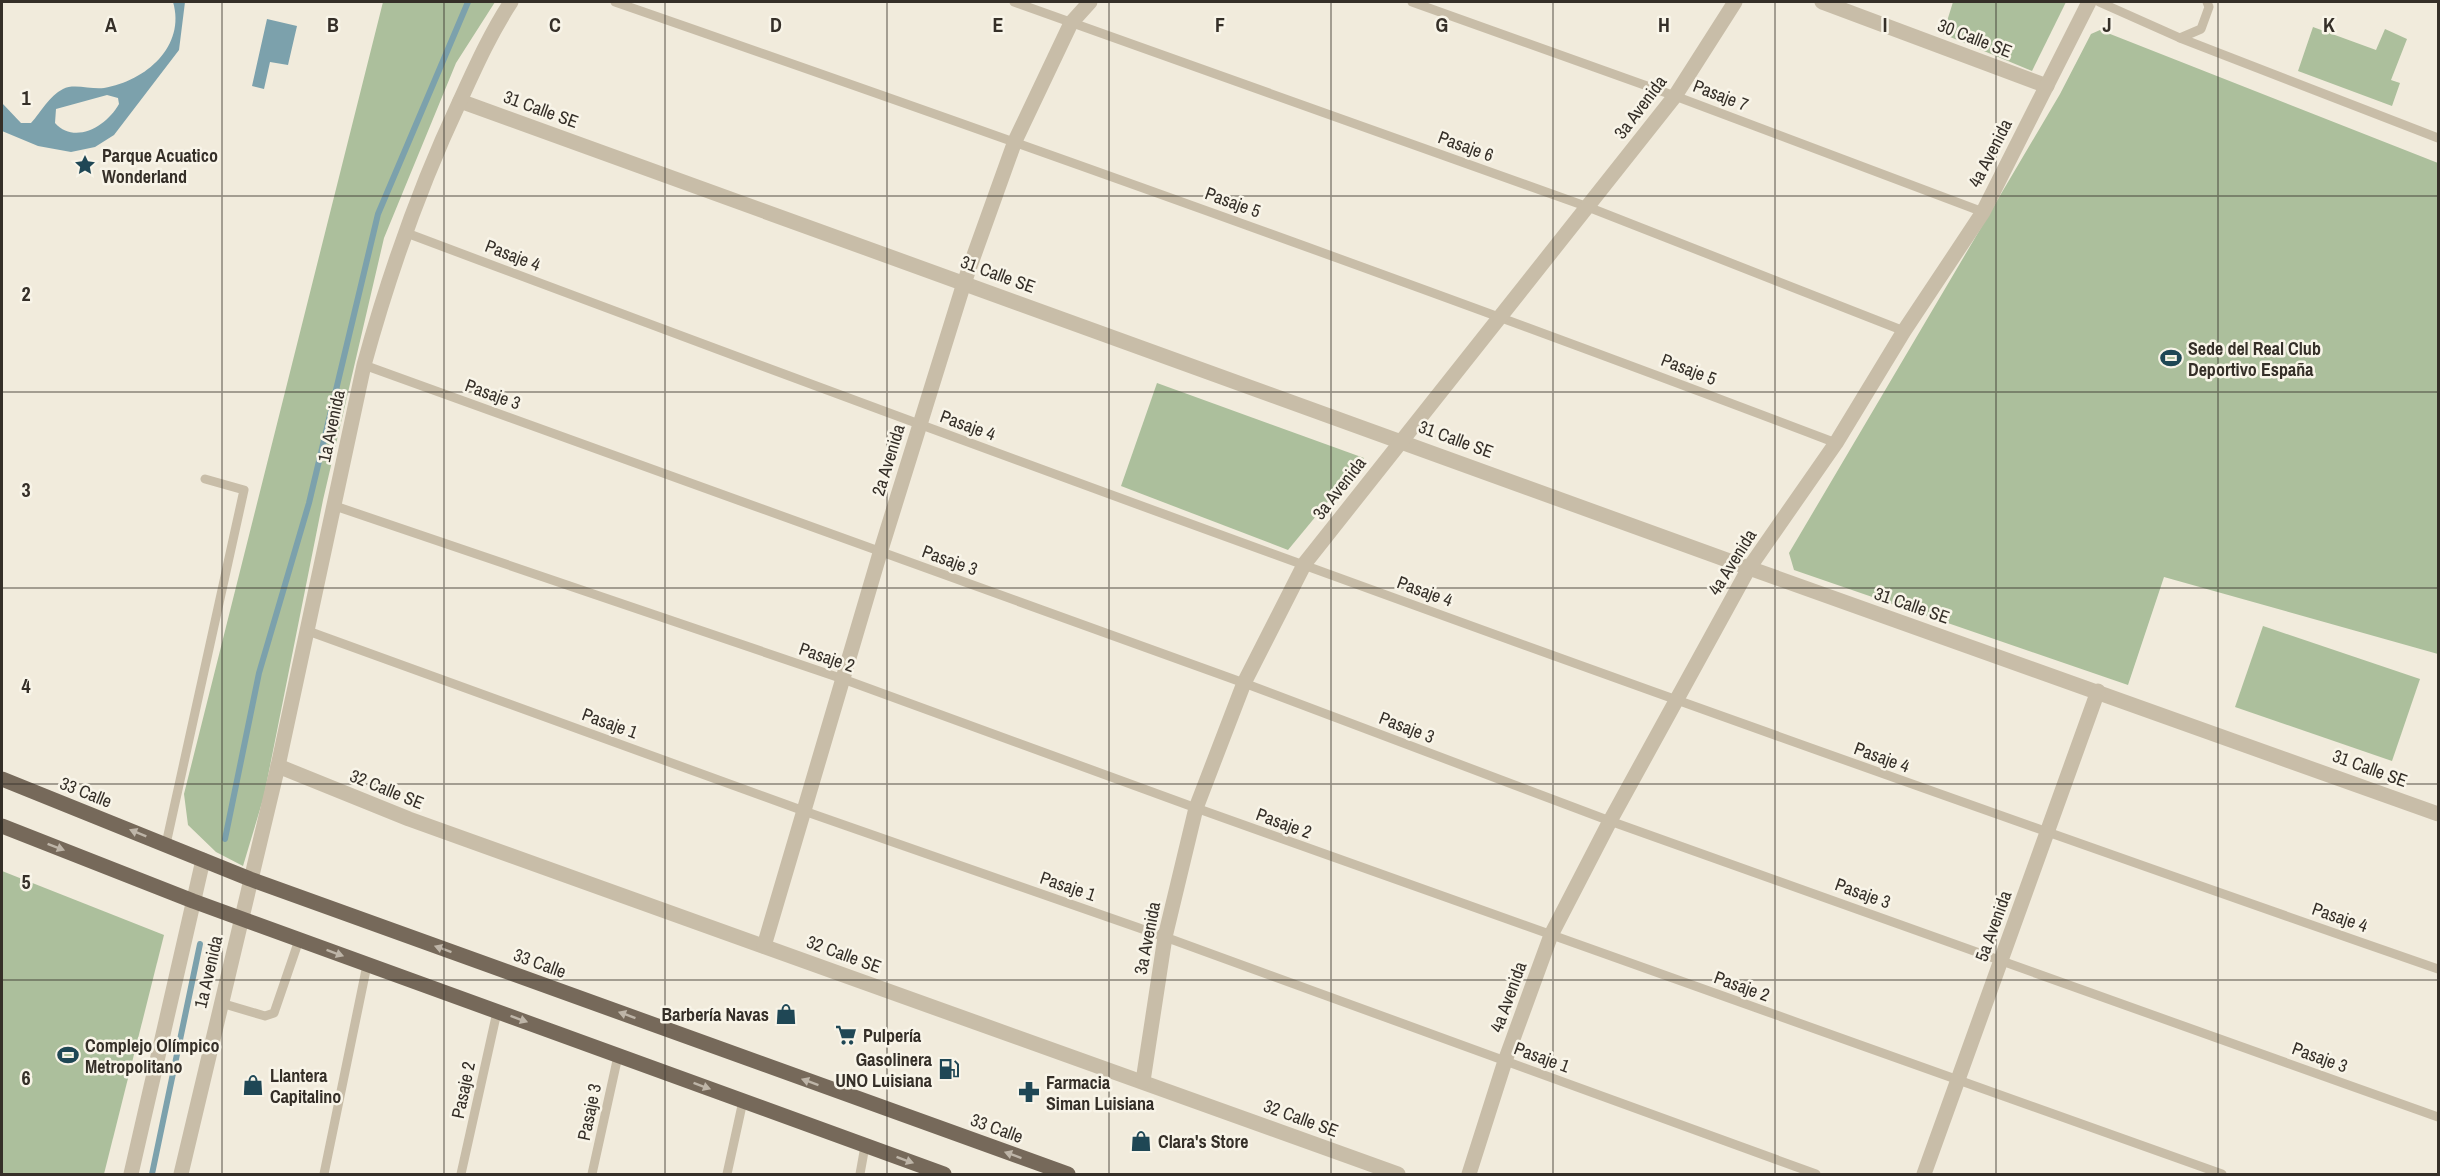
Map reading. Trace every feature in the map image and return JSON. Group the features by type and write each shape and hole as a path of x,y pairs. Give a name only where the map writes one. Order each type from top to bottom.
{"main road":[{"name":"33 Calle","path":"2,779 250,879 1068,1174"},
{"path":"2,826 241,919 944,1174"}],"street":[{"name":"1a Avenida","path":"181,1174 278,766 364,365 405,232 434,155 491,32 511,2"},
{"name":"2a Avenida","path":"765,946 880,553 964,283 1015,141 1071,23 1090,2"},
{"name":"3a Avenida","path":"1143,1082 1166,937 1196,808 1244,683 1305,563 1675,96 1735,2"},
{"name":"30 Calle SE","path":"1822,2 2047,86"},
{"name":"4a Avenida","path":"1469,1174 1504,1061 1551,935 1610,821 1749,568 1836,443 1904,331 1983,212 2089,2"},
{"name":"31 Calle SE","path":"460,100 1749,568 2439,814"},
{"name":"5a Avenida","path":"1924,1174 2098,691"},
{"name":"32 Calle SE","path":"278,766 409,819 1398,1174"},
{"path":"130,1174 203,860"}],"lane":[{"name":"Pasaje 5","path":"615,2 1015,141 1501,316 1836,443"},
{"name":"Pasaje 6","path":"1014,2 1588,207 1904,331"},
{"name":"Pasaje 7","path":"1412,2 1675,96 1983,212"},
{"path":"2099,2 2180,38 2439,138"},
{"path":"2180,38 2200,29 2209,7 2206,2"},
{"name":"Pasaje 4","path":"405,232 919,426 1305,563 1674,701 2439,969"},
{"name":"Pasaje 3","path":"364,365 1244,683 1610,821 2439,1117"},
{"path":"166,844 244,490 204,479"},
{"name":"Pasaje 2","path":"335,506 843,679 1958,1082 2222,1174"},
{"name":"Pasaje 1","path":"308,631 804,811 1166,937 1816,1174"},
{"path":"221,1003 265,1016 274,1013 298,940"},
{"path":"324,1174 367,964"},
{"name":"Pasaje 2","path":"461,1174 497,1012"},
{"name":"Pasaje 3","path":"592,1174 618,1056"},
{"path":"727,1174 743,1101"},
{"path":"860,1174 865,1146"}],"green space":[{"path":"383,2 495,2 456,63 384,238 323,500 264,796 243,866 216,852 188,825 184,794"},
{"path":"1953,2 2066,2 2032,71 1943,34"},
{"path":"2313,27 2376,50 2385,29 2407,39 2391,80 2400,83 2392,106 2298,71"},
{"name":"Sede del Real Club Deportivo España","path":"2100,30 2438,163 2438,654 2164,577 2128,685 1794,570 1789,553 2060,94 2091,34"},
{"path":"1157,383 1364,458 1288,550 1121,486"},
{"path":"2263,626 2420,679 2392,761 2235,707"},
{"name":"Complejo Olímpico Metropolitano","path":"2,871 164,935 104,1174 2,1174"}],"water":[{"path":"173,2 185,2 179,50 114,135 95,147 71,152 38,146 2,131 2,103 21,123 31,123 49,100 67,87 104,88 134,78 148,69 168,47 174,33","holes":["107,95 118,98 119,104 114,112 90,130 72,132 55,123 56,109"]},
{"path":"267,19 297,26 288,65 270,62 264,89 252,86"}],"waterway":[{"path":"225,839 259,673 309,503 378,214 468,2"},
{"path":"152,1174 200,944"}],"place":[{"name":"Parque Acuatico Wonderland","path":"85,165"},
{"name":"Sede del Real Club Deportivo España","path":"2171,358"},
{"name":"Barbería Navas","path":"786,1014"},
{"name":"Pulpería","path":"846,1035"},
{"name":"Complejo Olímpico Metropolitano","path":"68,1055"},
{"name":"Gasolinera UNO Luisiana","path":"949,1069"},
{"name":"Llantera Capitalino","path":"253,1085"},
{"name":"Farmacia Siman Luisiana","path":"1029,1092"},
{"name":"Clara's Store","path":"1141,1141"}]}
